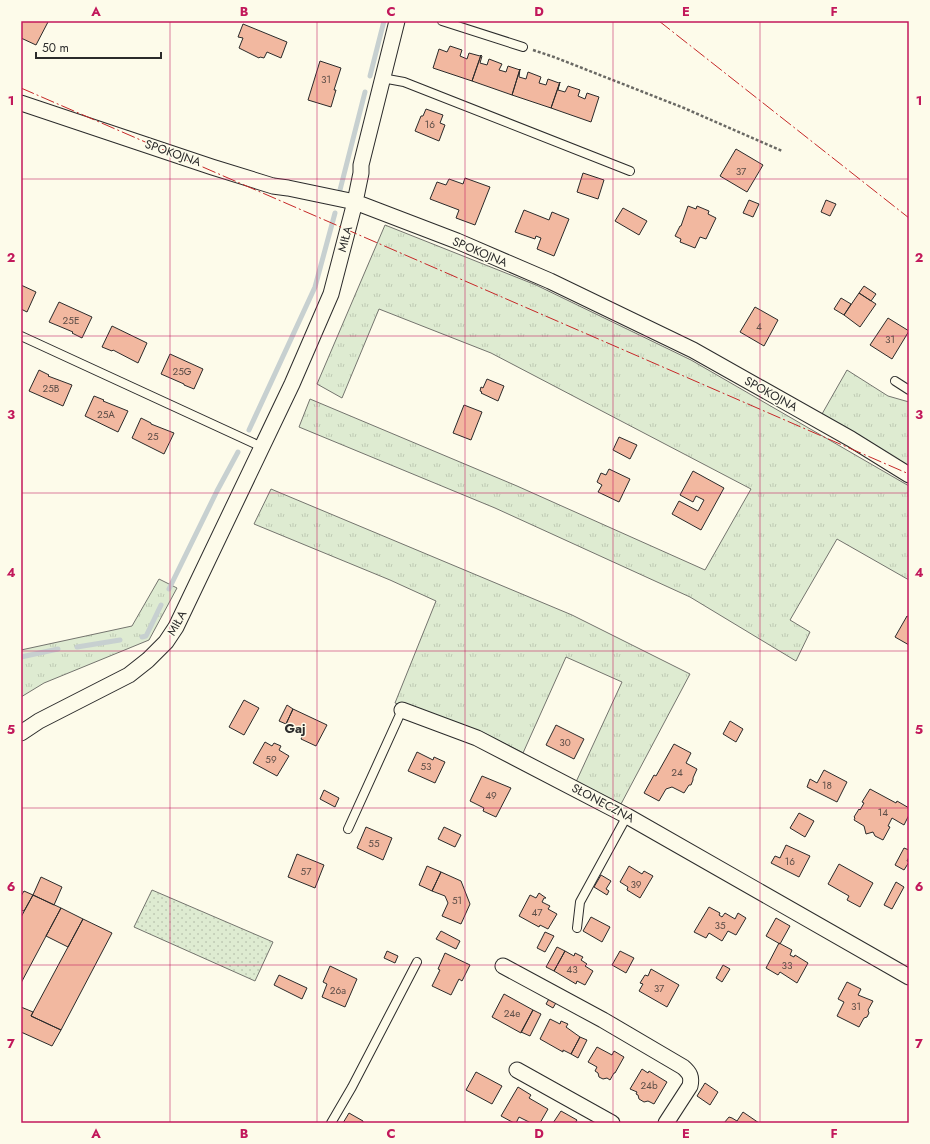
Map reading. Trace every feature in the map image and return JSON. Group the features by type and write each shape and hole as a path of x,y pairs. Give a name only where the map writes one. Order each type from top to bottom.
{"street":[{"name":"MIŁA","path":"21,733 39,721 129,675 148,660 166,642 176,627 292,384 331,294 355,202 361,173 361,165 397,21"},
{"name":"SPOKOJNA","path":"21,103 273,186 355,202 457,241 550,282 693,350 851,439 909,475"},
{"name":"SŁONECZNA","path":"402,710 477,738 627,816 909,977"},
{"path":"503,966 603,1020 683,1067 690,1075 691,1081 688,1090 666,1123"},
{"path":"517,1070 612,1123"}],"lane":[{"path":"442,21 523,47"},
{"path":"382,78 404,82 630,171"},
{"path":"21,336 262,448"},
{"path":"895,381 909,390"},
{"name":"SŁONECZNA","path":"348,829 402,710"},
{"path":"577,928 580,902 627,816"},
{"path":"331,1123 352,1087 417,962"}],"path":[{"path":"523,47 554,57 684,108 782,151"}],"green space":[{"path":"385,225 536,285 691,360 909,486 909,580 837,539 790,620 810,632 796,661 690,597 495,508 299,427 310,399 517,486 705,570 751,489 491,353 379,309 342,398 317,384"},
{"path":"847,370 888,396 909,402 909,466 822,414"},
{"path":"271,489 572,615 690,674 621,804 576,782 622,682 566,657 523,753 482,732 395,703 436,601 390,580 254,524"},
{"path":"159,579 177,588 149,640 44,683 21,697 21,650 132,626"},
{"path":"152,890 273,942 255,981 134,927"}],"building":[{"path":"21,21 48,22 36,45 21,38"},
{"path":"243,24 287,42 281,58 267,52 264,58 259,58 239,48 243,38 238,37"},
{"path":"450,46 462,50 460,56 467,59 469,53 481,55 472,81 433,68 439,49 447,52"},
{"path":"481,55 480,63 487,65 489,59 502,64 499,70 506,72 508,66 520,70 512,95 472,81"},
{"path":"320,61 341,68 334,90 336,90 331,107 308,100"},
{"path":"520,69 519,77 526,79 528,72 541,77 539,83 546,85 548,79 559,83 560,82 551,108 512,95"},
{"path":"560,82 558,90 565,92 568,86 580,90 578,96 585,99 587,93 599,97 591,122 551,108"},
{"path":"426,109 443,115 440,123 445,125 439,141 415,131 421,116 423,116"},
{"path":"736,149 763,165 747,192 720,176"},
{"path":"583,173 604,180 598,199 577,192"},
{"path":"465,178 490,187 475,225 456,218 459,210 430,199 437,182 446,185 449,179 463,184"},
{"path":"749,200 759,204 753,217 743,213"},
{"path":"826,200 836,204 830,216 821,212"},
{"path":"688,206 696,209 697,206 709,211 708,214 716,218 706,239 700,237 695,248 680,242 681,239 675,236 681,226"},
{"path":"623,208 647,221 639,235 615,221"},
{"path":"524,210 549,220 552,212 569,219 554,256 537,249 541,238 536,236 535,239 515,232"},
{"path":"21,285 36,292 27,312 21,309"},
{"path":"864,286 876,294 871,301 859,293"},
{"path":"859,293 876,304 860,327 844,315"},
{"path":"841,298 851,304 844,315 834,309"},
{"path":"59,302 92,317 82,338 72,333 73,332 49,322"},
{"path":"755,307 778,320 764,346 740,332"},
{"path":"888,318 909,331 892,359 870,345"},
{"path":"112,326 147,343 138,363 113,350 112,351 102,347"},
{"path":"170,354 203,369 194,389 161,374"},
{"path":"39,370 49,375 48,376 72,385 63,406 29,391"},
{"path":"487,379 504,386 498,401 481,393 482,392 480,391"},
{"path":"94,396 128,411 118,432 85,416"},
{"path":"464,405 482,412 471,440 453,433"},
{"path":"141,418 151,424 174,433 164,454 132,438"},
{"path":"619,437 637,445 630,459 613,450"},
{"path":"609,469 630,479 619,502 598,492 602,485 597,482 601,473 606,475"},
{"path":"693,471 724,488 701,530 672,514 679,501 698,511 704,500 696,496 693,502 680,495"},
{"path":"907,616 909,617 909,645 895,637"},
{"path":"244,700 259,708 244,735 229,727"},
{"path":"287,705 293,709 286,724 279,721"},
{"path":"293,709 327,725 316,746 301,739 304,733 286,724"},
{"path":"730,721 743,729 736,742 723,734"},
{"path":"556,725 584,739 574,759 546,745"},
{"path":"265,742 272,746 274,743 281,746 279,750 289,756 277,776 253,763"},
{"path":"674,744 691,753 686,763 697,769 691,785 689,785 684,793 672,787 666,789 659,801 644,793 654,775 656,776"},
{"path":"417,752 433,760 434,757 445,762 435,783 408,771"},
{"path":"824,770 847,782 837,802 807,787 810,779 817,783"},
{"path":"482,776 511,788 496,817 483,811 484,808 470,801"},
{"path":"870,789 909,808 909,815 904,825 892,818 888,826 890,827 883,840 875,836 873,832 866,834 864,826 854,820 854,817 864,803 862,802"},
{"path":"324,790 339,798 335,807 320,799"},
{"path":"799,813 814,821 805,837 790,828"},
{"path":"366,827 392,838 383,860 357,848"},
{"path":"444,827 461,835 455,847 438,839"},
{"path":"786,845 810,856 799,877 771,863 775,856 780,858"},
{"path":"904,848 909,850 909,857 907,861 909,862 904,870 895,865"},
{"path":"297,854 324,865 315,888 288,877"},
{"path":"839,864 873,883 860,907 847,900 849,896 828,884"},
{"path":"427,866 441,872 432,891 419,885"},
{"path":"629,866 642,874 644,871 653,876 640,898 627,890 628,887 620,882"},
{"path":"441,872 461,881 470,904 461,924 442,916 448,903 445,896 432,891"},
{"path":"601,875 611,881 606,889 609,891 607,895 594,887"},
{"path":"41,877 62,887 54,905 33,895"},
{"path":"896,882 904,887 892,909 884,905"},
{"path":"24,891 33,895 24,911 21,910 21,896"},
{"path":"539,893 546,898 544,898 542,902 550,906 548,909 557,914 548,929 540,925 539,927 519,916 530,895 536,898"},
{"path":"33,895 61,908 21,983 21,917"},
{"path":"709,907 720,913 719,915 722,917 725,913 735,919 738,913 746,918 736,935 728,931 722,941 709,933 706,938 694,932"},
{"path":"61,908 83,919 68,947 46,936"},
{"path":"591,917 610,927 602,942 583,931"},
{"path":"776,918 790,926 780,944 766,936"},
{"path":"83,919 112,933 61,1030 31,1016"},
{"path":"441,931 460,941 456,949 436,939"},
{"path":"545,932 554,936 545,952 537,948"},
{"path":"779,943 792,950 790,955 794,957 795,955 808,963 797,983 780,972 778,975 766,968"},
{"path":"557,947 565,951 554,971 546,967"},
{"path":"387,951 398,956 395,963 384,958"},
{"path":"565,951 574,956 575,953 583,957 581,960 587,964 585,966 593,971 585,985 577,981 576,984 554,971"},
{"path":"620,951 634,958 626,973 612,965"},
{"path":"445,953 470,965 462,981 459,979 451,995 432,986 440,970 438,969"},
{"path":"723,965 730,969 722,982 716,978"},
{"path":"330,966 357,979 345,1007 322,997 327,984 323,982"},
{"path":"651,969 679,985 667,1007 639,991 643,984 640,983 645,975 648,976"},
{"path":"279,975 307,988 302,999 274,985"},
{"path":"847,982 861,989 858,995 873,1001 868,1010 869,1013 867,1017 864,1018 859,1027 837,1016 844,1002 838,999"},
{"path":"504,994 533,1010 521,1033 492,1017"},
{"path":"550,997 557,1001 553,1008 546,1004"},
{"path":"21,1007 33,1012 31,1016 61,1030 52,1046 21,1032"},
{"path":"533,1010 541,1014 530,1036 521,1032"},
{"path":"550,1019 560,1024 561,1021 568,1024 566,1027 580,1037 571,1054 563,1050 563,1052 540,1039"},
{"path":"580,1037 587,1040 578,1058 571,1054"},
{"path":"597,1047 612,1055 614,1051 624,1057 610,1080 599,1077 598,1073 595,1071 597,1067 588,1062"},
{"path":"642,1069 648,1073 649,1071 667,1082 654,1104 648,1101 644,1102 639,1099 638,1095 636,1094 637,1092 630,1089"},
{"path":"476,1072 502,1086 492,1104 466,1090"},
{"path":"705,1083 718,1092 710,1105 697,1096"},
{"path":"518,1087 531,1095 529,1098 548,1109 540,1123 531,1123 519,1117 516,1123 514,1123 501,1116"},
{"path":"561,1111 577,1120 575,1123 553,1123"},
{"path":"743,1112 759,1123 724,1123 729,1117 737,1121"},
{"path":"349,1113 363,1121 363,1123 343,1123"}],"waterway":[{"path":"370,76 384,21"},
{"path":"340,190 365,92"},
{"path":"249,430 315,287 335,213"},
{"path":"169,589 217,491 238,452"},
{"path":"142,637 146,636 161,605"},
{"path":"77,647 120,640"},
{"path":"21,657 58,649"}],"power":[{"path":"659,21 909,218"},
{"path":"21,88 909,474"}],"district":[{"name":"Gaj","path":"295,728"}]}
